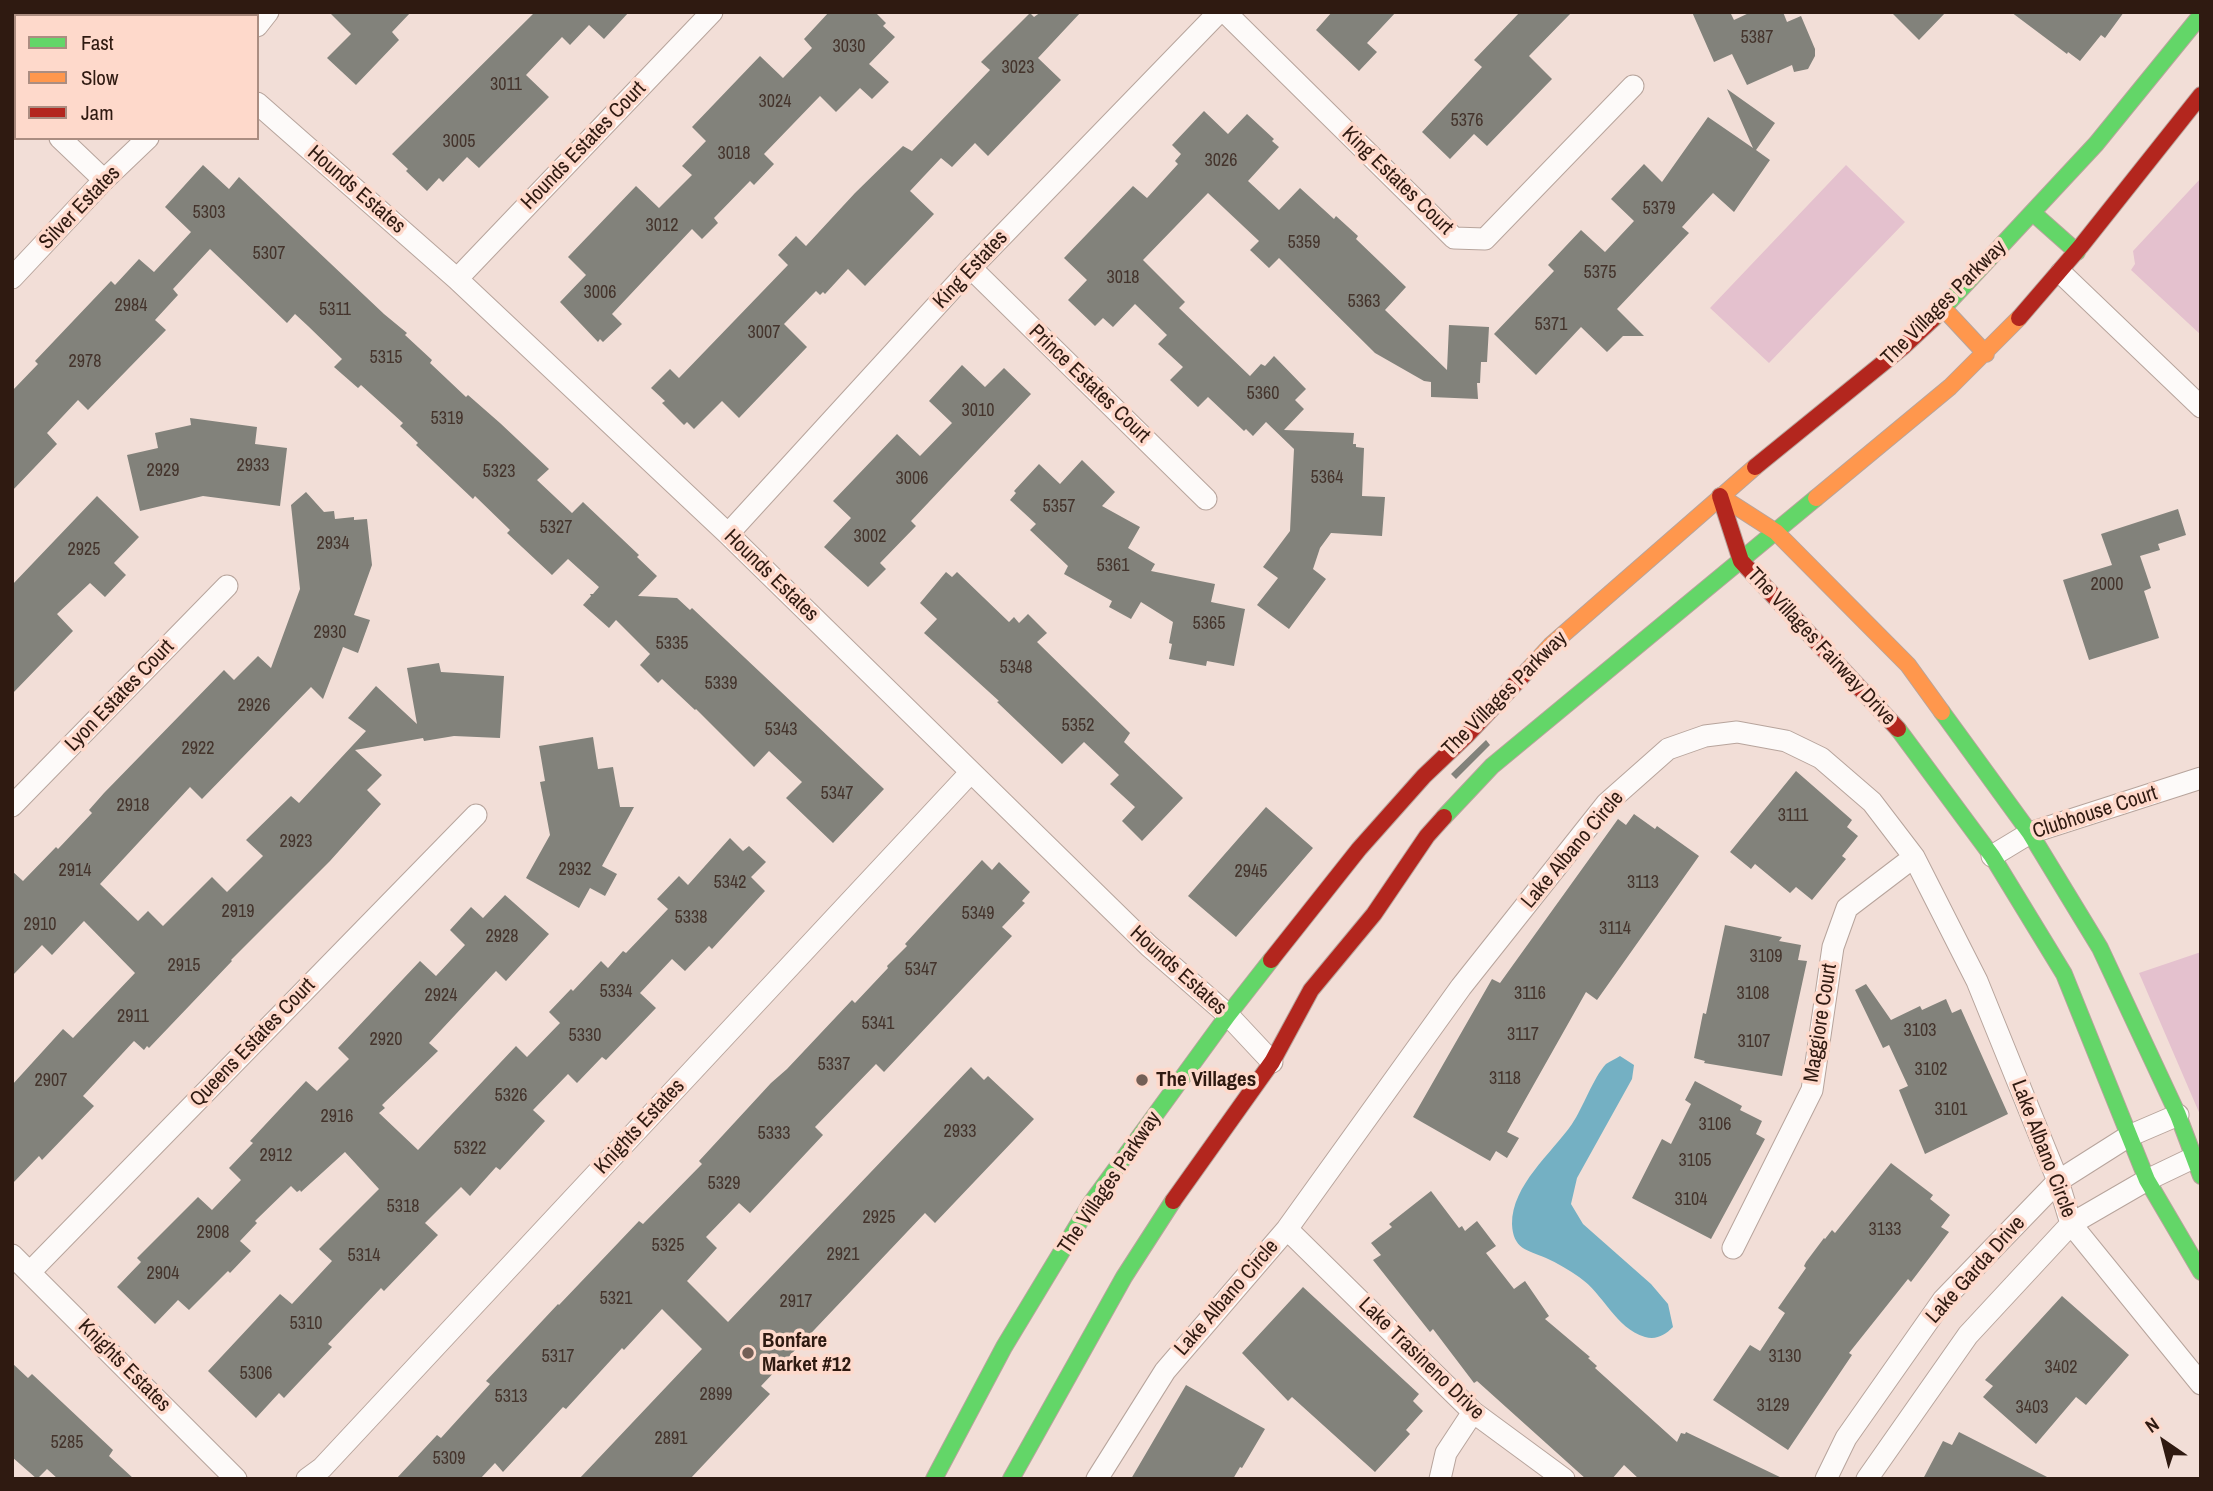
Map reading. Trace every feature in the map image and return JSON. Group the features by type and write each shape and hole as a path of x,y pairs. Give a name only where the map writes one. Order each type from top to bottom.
{"street":[{"name":"Hounds Estates Court","path":"457,279 712,12"},
{"name":"King Estates","path":"729,534 971,268 1219,12"},
{"name":"King Estates Court","path":"1225,12 1454,238 1485,239 1633,86"},
{"name":"The Villages Parkway","path":"934,1479 1004,1347 1091,1203 1227,1015 1359,849 1424,776 1466,736 1551,645 1720,496 1904,346 1944,309 2096,144 2201,15"},
{"name":"The Villages Parkway","path":"1011,1479 1124,1277 1174,1200 1272,1062 1311,990 1374,914 1426,836 1492,766 1950,387 1986,354 2061,272 2201,95"},
{"name":"Hounds Estates","path":"259,105 457,279 729,534 1149,946 1227,1015 1272,1062"},
{"path":"62,140 104,180"},
{"name":"Silver Estates","path":"12,278 104,180 146,140"},
{"path":"2033,213 2077,252"},
{"name":"Prince Estates Court","path":"971,268 1206,499"},
{"path":"2061,272 2201,407"},
{"path":"1944,309 1986,354"},
{"path":"1720,496 1776,532 1908,665 2030,833 2100,948 2178,1115 2197,1167"},
{"name":"The Villages Fairway Drive","path":"1720,496 1741,561 1895,726 1992,856 2064,974 2147,1180 2201,1272"},
{"name":"Lyon Estates Court","path":"12,806 227,586"},
{"name":"Lake Albano Circle","path":"1097,1479 1165,1371 1287,1229 1461,987 1607,803 1668,749 1705,736 1737,732 1786,741 1821,758 1872,802 1914,858 1977,981 2058,1181 2071,1224 2201,1384"},
{"name":"Knights Estates","path":"307,1479 331,1457 971,772"},
{"name":"Clubhouse Court","path":"1992,856 2030,833 2201,778"},
{"name":"Queens Estates Court","path":"30,1272 476,814"},
{"name":"Maggiore Court","path":"1733,1248 1812,1090 1833,947 1847,908 1914,858"},
{"name":"Lake Garda Drive","path":"1826,1479 1846,1438 1943,1300 2058,1181 2129,1136 2178,1115"},
{"name":"Lake Garda Drive","path":"1867,1479 1968,1335 2071,1224 2147,1180 2197,1167"},
{"name":"Lake Trasineno Drive","path":"1287,1229 1473,1412 1564,1479"},
{"name":"Knights Estates","path":"12,1255 236,1479"},
{"path":"1440,1479 1446,1453 1473,1412"}],"shaded area":[{"path":"1846,165 1905,222 1769,363 1710,308"},
{"path":"2201,178 2201,335 2131,270 2135,264 2133,251"},
{"path":"2201,952 2201,1117 2139,973"}],"water":[{"path":"1620,1056 1634,1065 1632,1079 1577,1178 1571,1204 1583,1224 1651,1284 1668,1304 1673,1327 1653,1338 1635,1333 1626,1326 1596,1292 1575,1274 1518,1244 1512,1224 1518,1196 1525,1183 1572,1124 1601,1070"}],"building":[{"path":"329,12 411,12 392,32 399,40 356,85 327,58 351,34"},
{"path":"535,12 629,12 604,39 589,25 570,45 562,37 526,75 549,97 479,168 467,157 443,182 439,178 427,191 392,154"},
{"path":"829,12 875,12 886,23 883,26 895,37 869,64 889,82 872,99 860,88 836,112 820,96 764,154 774,164 754,185 750,181 714,218 718,223 702,239 692,229 612,314 622,324 603,342 600,339 598,342 560,302 586,275 568,257 636,186 659,208 692,175 682,166 706,141 692,127 760,56 783,78 812,48 804,39"},
{"path":"1041,12 1081,12 1038,58 1061,80 988,156 975,143 952,167 941,158 910,191 934,214 865,286 848,269 825,294 823,292 820,295 816,291 784,324 807,347 739,418 722,401 694,429 687,422 684,425 651,388 670,369 679,378 788,265 778,255 796,236 806,246 903,146 912,151 990,70 981,62 1030,13 1034,17"},
{"path":"1332,12 1396,12 1367,43 1377,52 1359,71 1316,30"},
{"path":"1520,12 1572,12 1529,56 1552,79 1487,146 1474,134 1450,159 1422,132 1482,67 1474,60"},
{"path":"1692,12 1730,12 1734,20 1751,12 1783,12 1787,22 1801,16 1815,49 1815,56 1808,69 1794,72 1792,65 1747,85 1732,54 1714,62"},
{"path":"1891,12 1946,12 1919,40"},
{"path":"2011,12 2124,12 2105,38 2101,35 2080,61"},
{"path":"1727,89 1775,123 1756,150 1770,160 1734,212 1713,193 1682,227 1689,233 1617,309 1644,336 1623,336 1607,352 1581,327 1536,375 1494,334 1554,271 1548,265 1581,230 1605,252 1634,221 1611,199 1644,164 1662,182 1708,117 1753,148"},
{"path":"1204,111 1228,134 1247,114 1274,139 1272,141 1279,147 1248,181 1279,210 1300,188 1334,219 1336,216 1358,236 1356,239 1406,287 1385,310 1447,370 1449,325 1489,327 1487,362 1481,362 1480,383 1477,383 1478,399 1431,397 1431,382 1424,381 1375,353 1279,258 1269,268 1250,250 1259,241 1208,193 1143,260 1185,302 1179,308 1250,376 1261,364 1265,366 1274,356 1306,389 1295,400 1304,409 1284,430 1354,433 1353,444 1364,448 1362,496 1385,497 1382,536 1331,533 1320,548 1313,569 1326,579 1289,629 1257,605 1278,578 1263,567 1290,531 1294,449 1266,422 1253,436 1246,429 1244,431 1208,397 1198,407 1170,380 1183,367 1158,344 1167,335 1135,304 1113,327 1103,318 1095,326 1068,300 1087,280 1064,258 1133,186 1147,198 1178,164 1175,161 1181,154 1172,145"},
{"path":"203,165 229,189 239,177 407,333 405,335 432,360 430,363 466,397 468,395 549,469 537,480 572,513 583,502 639,555 637,557 657,576 638,596 677,598 690,610 692,608 884,789 833,843 786,798 802,782 769,751 754,767 696,709 662,679 658,683 640,665 650,654 616,620 609,628 583,605 599,587 568,559 552,575 507,533 510,530 475,496 473,499 416,445 418,443 400,426 403,423 361,385 358,388 334,367 342,359 308,326 295,314 287,323 210,249 173,289 178,295 155,320 166,330 88,410 78,400 47,433 57,444 12,491 12,391 38,364 35,361 111,281 115,285 139,259 154,272 191,232 165,207"},
{"path":"962,365 985,387 1004,368 1031,394 911,521 916,526 880,563 886,569 868,587 824,547 851,518 833,501 897,434 920,456 952,423 929,401"},
{"path":"190,418 257,427 255,444 287,448 280,506 203,496 140,511 127,455 158,448 155,433 191,425"},
{"path":"1082,460 1115,492 1102,506 1140,527 1128,548 1155,564 1151,571 1215,584 1211,602 1245,609 1234,666 1207,661 1206,666 1169,659 1173,622 1141,602 1131,619 1109,607 1112,601 1064,574 1068,566 1030,530 1036,524 1010,500 1016,493 1014,491 1039,464 1060,484"},
{"path":"306,492 324,512 334,511 335,519 367,519 372,565 354,615 370,620 358,653 343,647 323,699 311,687 202,799 190,787 100,884 138,921 148,911 163,926 212,877 227,892 263,856 246,840 291,796 299,803 366,731 348,718 376,686 417,724 407,668 439,663 441,672 504,676 500,738 454,736 424,741 423,738 355,750 382,775 367,790 381,804 330,861 231,960 149,1048 147,1046 144,1050 134,1041 83,1096 94,1106 42,1160 39,1156 12,1184 12,1085 63,1029 73,1038 135,973 84,921 52,955 42,945 12,976 12,871 23,881 56,847 58,849 92,813 89,810 104,793 224,670 234,680 258,656 271,668 300,589 291,505"},
{"path":"97,496 139,537 114,563 126,575 105,597 90,583 57,614 73,631 12,694 12,585"},
{"path":"2178,509 2186,535 2158,544 2160,550 2140,556 2151,588 2144,591 2159,638 2089,660 2063,580 2112,565 2101,534"},
{"path":"946,572 952,577 957,572 1009,622 1014,617 1019,623 1028,614 1047,633 1037,642 1130,733 1124,742 1183,798 1142,841 1122,821 1135,807 1110,784 1119,775 1084,742 1062,764 997,702 999,701 924,633 937,619 920,603"},
{"path":"593,737 598,769 613,767 620,807 634,807 602,866 617,874 605,896 590,888 579,908 526,878 550,835 540,782 545,781 539,746"},
{"path":"1486,740 1490,745 1456,779 1451,774"},
{"path":"1796,771 1852,820 1847,827 1858,836 1842,856 1846,859 1812,900 1796,887 1790,893 1755,864 1751,869 1730,852"},
{"path":"1266,807 1313,848 1236,937 1188,896"},
{"path":"1634,814 1655,829 1657,826 1699,856 1597,1000 1586,992 1507,1132 1519,1138 1507,1158 1496,1151 1490,1161 1413,1117 1492,979 1500,983 1618,819 1626,825"},
{"path":"730,838 743,851 749,846 766,862 751,877 765,891 712,949 709,946 685,971 672,959 640,993 656,1008 606,1060 602,1057 577,1083 568,1074 533,1110 545,1121 500,1170 496,1167 470,1196 461,1187 425,1223 438,1235 384,1291 381,1288 328,1344 332,1347 284,1398 279,1393 256,1418 208,1371 280,1294 292,1304 332,1261 319,1249 379,1189 345,1152 301,1192 291,1186 255,1221 257,1223 240,1241 251,1251 189,1310 178,1300 155,1324 117,1287 141,1262 137,1258 198,1197 212,1210 241,1180 229,1168 253,1143 250,1141 306,1081 317,1091 349,1059 338,1048 420,961 436,976 465,945 450,930 471,907 483,918 505,895 549,934 506,981 496,971 429,1043 438,1051 382,1105 385,1108 379,1113 418,1150 516,1046 527,1057 560,1023 549,1012 601,961 608,968 623,951 626,953 668,909 657,899 679,876 688,885"},
{"path":"982,860 992,870 999,862 1030,892 1022,901 1025,903 1002,927 1012,936 884,1072 876,1064 815,1127 823,1135 750,1213 739,1203 706,1237 717,1248 687,1281 728,1322 971,1067 984,1080 988,1076 1034,1119 935,1223 925,1213 761,1386 770,1394 690,1479 579,1479 702,1349 662,1309 566,1409 563,1407 503,1472 495,1463 480,1479 396,1479 437,1435 441,1438 490,1384 486,1381 558,1304 639,1221 643,1224 702,1164 699,1161 771,1083 852,1000 855,1003"},
{"path":"1725,925 1782,937 1779,941 1801,945 1798,960 1807,961 1782,1076 1704,1063 1705,1061 1694,1058"},
{"path":"1866,984 1891,1020 1920,1006 1922,1010 1946,999 1952,1013 1961,1009 2008,1114 1925,1154 1899,1090 1908,1086 1889,1045 1883,1048 1855,990"},
{"path":"1695,1081 1742,1106 1740,1110 1762,1121 1756,1134 1765,1139 1711,1239 1632,1198 1662,1139 1671,1144 1691,1104 1685,1100"},
{"path":"1891,1163 1933,1195 1930,1199 1950,1215 1941,1227 1949,1232 1911,1282 1908,1279 1849,1353 1852,1355 1788,1450 1713,1400 1750,1345 1760,1351 1785,1313 1778,1308 1824,1238 1832,1230 1835,1233"},
{"path":"1431,1191 1459,1228 1462,1226 1465,1231 1477,1221 1496,1246 1486,1253 1514,1289 1525,1281 1549,1316 1545,1319 1590,1357 1588,1358 1597,1366 1595,1368 1677,1442 1681,1433 1686,1432 1784,1479 1639,1479 1624,1465 1612,1479 1586,1479 1477,1381 1474,1383 1433,1329 1430,1332 1373,1260 1381,1255 1371,1243 1392,1227 1389,1224"},
{"path":"1303,1287 1419,1394 1413,1401 1423,1411 1406,1430 1410,1434 1375,1472 1292,1397 1288,1401 1242,1353"},
{"path":"2062,1296 2129,1355 2086,1405 2076,1397 2036,1444 1983,1397 1993,1386 1985,1380"},
{"path":"12,1363 28,1378 32,1374 113,1450 109,1456 134,1479 58,1479 47,1469 37,1479 12,1457"},
{"path":"1186,1385 1265,1429 1233,1479 1131,1479"},
{"path":"1959,1432 2051,1479 1923,1479 1943,1441 1952,1445"}],"traffic: fast":[{"path":"1933,319 2096,144 2201,15"},
{"path":"2033,213 2077,252"},
{"path":"1444,817 1492,766 1816,498"},
{"path":"1942,712 2030,833 2100,948 2178,1115 2201,1176"},
{"path":"1898,729 1992,856 2064,974 2147,1180 2201,1272"},
{"path":"934,1479 1004,1347 1091,1203 1271,960"},
{"path":"1011,1479 1124,1277 1173,1201"}],"traffic: slow":[{"path":"1944,309 1986,354"},
{"path":"1816,498 1950,387 2019,318"},
{"path":"1528,670 1551,645 1755,467"},
{"path":"1720,496 1776,532 1908,665 1942,712"}],"traffic: jam":[{"path":"2019,318 2081,246 2201,95"},
{"path":"1755,467 1904,346 1933,319"},
{"path":"1720,496 1741,561 1898,729"},
{"path":"1271,960 1359,849 1424,776 1528,670"},
{"path":"1173,1201 1272,1062 1311,990 1374,914 1427,836 1444,817"}],"place":[{"name":"The Villages","path":"1142,1080"},
{"name":"Bonfare Market #12","path":"748,1353"}]}
